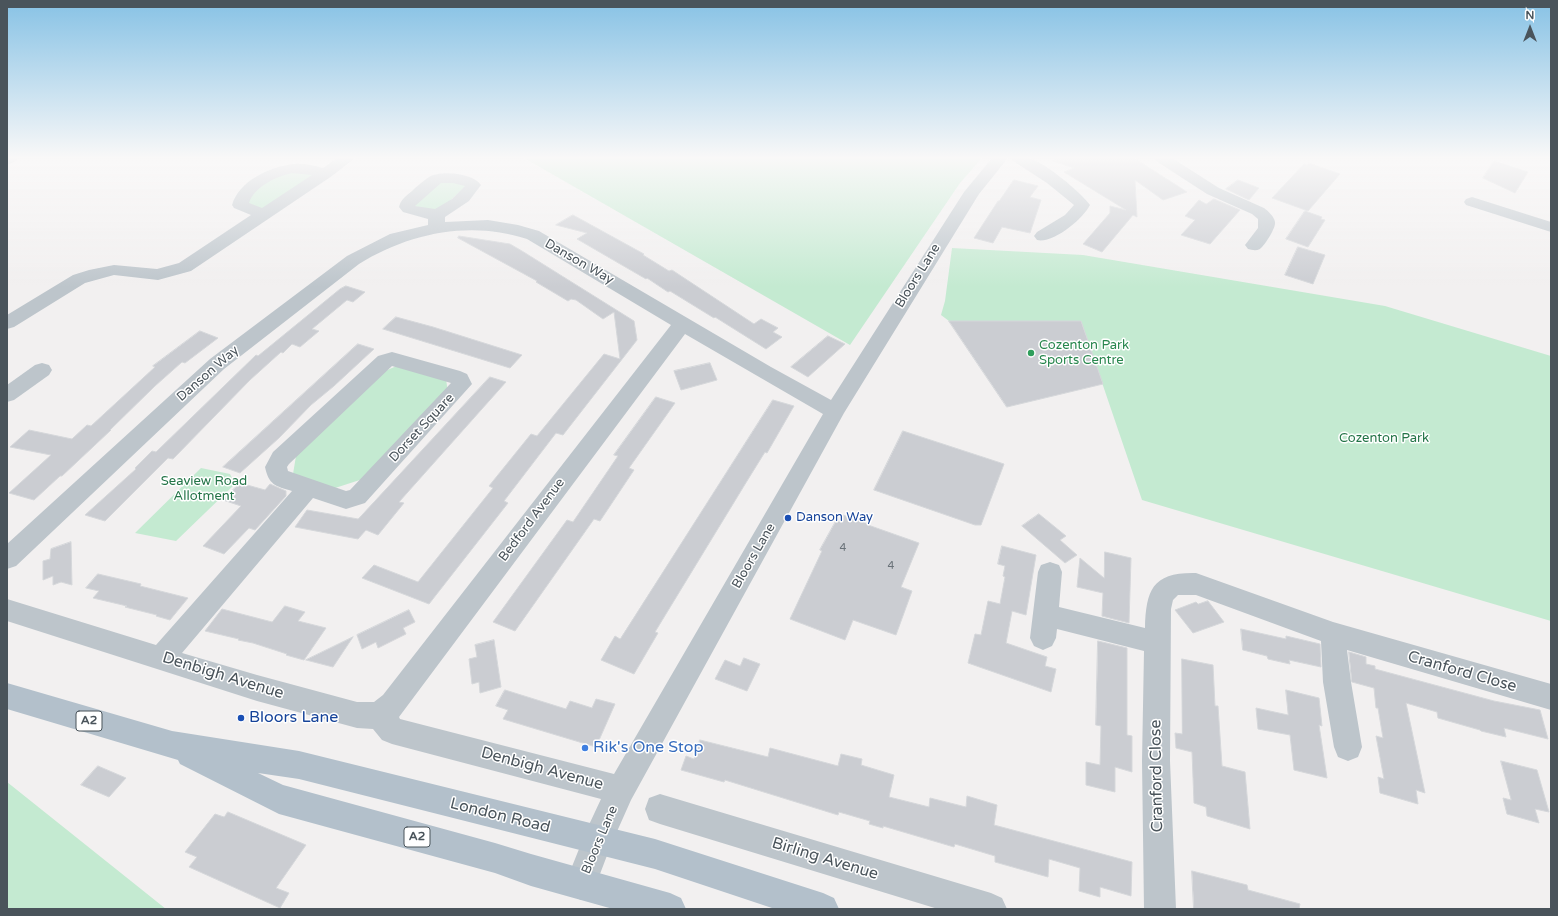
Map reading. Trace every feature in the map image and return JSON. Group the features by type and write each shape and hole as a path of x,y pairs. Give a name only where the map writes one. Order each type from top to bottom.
{"main road":[{"name":"London Road","path":"7,696 172,745 299,766 655,854 823,909"},
{"name":"London Road","path":"172,745 280,799 487,856 670,909"}],"street":[{"path":"241,201 240,205 264,215"},
{"path":"7,323 79,279 114,270 158,275 185,267 285,201"},
{"name":"Danson Way","path":"410,201 407,204 409,209 419,212 436,221 488,225 518,230 533,235 770,375 817,402 835,410"},
{"name":"Danson Way","path":"7,559 217,364 302,298 366,252 436,221 445,211 459,201"},
{"name":"Bloors Lane","path":"581,884 598,840 622,790 835,410 966,201"},
{"path":"1043,236 1078,212 1082,205 1079,201"},
{"path":"1236,201 1258,211 1265,216 1268,221 1268,225 1254,245"},
{"path":"1472,202 1551,227"},
{"name":"Bedford Avenue","path":"379,715 393,704 683,323"},
{"name":"Dorset Square","path":"392,359 400,360 460,379 462,384 456,392 357,497 346,500 308,488 284,480 278,476 275,471 277,462 385,361 392,359"},
{"path":"7,395 15,380 42,370"},
{"path":"162,657 308,488"},
{"path":"1050,572 1044,627 1157,643"},
{"name":"Cranford Close","path":"1160,909 1156,760 1157,643 1160,598 1165,589 1172,585 1184,583 1196,584 1333,634 1430,663 1549,702"},
{"name":"Denbigh Avenue","path":"7,610 162,657 257,688 343,712 369,717 379,715 392,730 622,790"},
{"path":"1333,634 1337,682 1348,747"},
{"name":"Birling Avenue","path":"660,809 991,909"}],"green space":[{"path":"245,201 285,201 264,215 240,205"},
{"path":"418,201 450,201 439,211 413,206"},
{"path":"599,201 948,201 850,345"},
{"name":"Cozenton Park","path":"952,248 1083,255 1385,306 1551,356 1551,621 1142,500 1081,321 949,321 941,315 945,301"},
{"path":"399,365 446,379 448,393 369,477 332,489 293,474 297,450 378,374"},
{"name":"Seaview Road Allotment","path":"201,468 230,474 235,484 176,541 135,533"},
{"path":"7,782 166,909 7,909"}],"building":[{"path":"998,201 1041,201 1030,233 1002,227 993,243 974,238"},
{"path":"1111,201 1136,201 1137,217 1133,215 1102,252 1083,244 1110,213 1110,206 1126,210"},
{"path":"1198,201 1206,204 1211,201 1218,201 1240,210 1210,244 1181,235 1195,220 1185,216"},
{"path":"1280,201 1317,201 1308,211"},
{"path":"1305,211 1322,217 1321,219 1325,220 1308,247 1286,239"},
{"path":"573,215 644,254 643,255 669,271 672,270 754,324 761,319 778,328 773,332 782,337 766,349 715,317 714,318 670,291 668,292 647,278 646,279 577,239 587,233 556,225"},
{"path":"459,236 510,244 522,251 634,321 637,340 563,435 556,433 504,501 508,503 429,604 362,578 374,565 418,582 493,488 489,486 531,434 537,436 604,354 620,359 614,312 603,319 576,300 571,299 568,301 536,282 537,281 458,238"},
{"path":"1298,247 1325,255 1313,284 1285,275"},
{"path":"346,286 365,292 353,302 347,300 312,329 319,331 300,347 292,344 283,353 281,352 250,380 173,459 168,458 105,521 85,515 136,469 135,468 152,451 156,452 256,355 258,356 340,289"},
{"path":"396,317 522,355 510,368 383,329"},
{"name":"Cozenton Park Sports Centre","path":"949,321 1081,321 1103,384 1007,407"},
{"path":"200,331 218,338 185,363 182,362 62,476 60,476 34,500 9,493 51,455 10,447 29,430 72,439 87,425 91,426 155,367 153,366"},
{"path":"828,336 845,344 808,377 791,367"},
{"path":"358,344 374,349 311,405 279,438 240,473 223,467"},
{"path":"710,363 717,380 681,390 674,371"},
{"path":"490,377 506,382 399,502 404,503 378,535 366,530 358,539 295,527 307,510 358,519"},
{"path":"656,397 675,403 629,468 634,470 600,521 594,519 515,631 493,622 567,520 573,522 618,456 614,455"},
{"path":"773,400 794,406 767,453 765,452 655,632 658,633 634,674 601,660 615,636 620,639"},
{"path":"903,431 1004,464 981,525 975,525 874,490"},
{"path":"240,483 265,490 270,484 286,491 286,496 255,530 249,528 224,554 203,546 241,506 223,500"},
{"path":"840,514 919,543 901,587 912,591 896,635 853,620 845,640 790,619 822,551 820,550"},
{"path":"1039,514 1066,536 1060,540 1077,555 1065,563 1022,526"},
{"path":"71,542 72,585 61,582 53,585 53,576 43,580 43,561 50,559 51,549"},
{"path":"1002,546 1036,555 1026,615 1012,611 1006,643 1047,657 1045,666 1056,669 1051,692 968,663 975,634 981,635 988,601 1000,604 1005,577 1003,576 1005,566 998,564"},
{"path":"1105,552 1131,558 1129,623 1102,616 1103,593 1077,587 1080,558 1104,578"},
{"path":"98,574 141,584 140,586 188,598 170,620 125,607 127,606 93,598 99,591 86,588"},
{"path":"1208,601 1224,622 1193,633 1175,610 1196,602 1198,604"},
{"path":"285,606 305,612 298,621 326,628 304,660 253,643 205,631 222,609 272,622"},
{"path":"409,610 415,622 403,628 406,634 378,648 376,642 362,649 357,635"},
{"path":"1241,629 1286,639 1286,636 1320,644 1321,667 1289,660 1290,664 1268,659 1267,656 1243,650"},
{"path":"353,637 333,667 306,660"},
{"path":"494,640 501,687 480,693 479,682 472,684 469,659 477,657 475,645"},
{"path":"1098,641 1127,648 1127,735 1132,736 1132,772 1115,767 1115,792 1086,785 1086,762 1100,765 1101,726 1096,725"},
{"path":"1349,652 1366,657 1366,664 1375,666 1375,669 1494,701 1540,710 1548,739 1504,728 1506,737 1481,731 1438,718 1437,712 1406,703 1425,793 1416,790 1418,804 1380,793 1378,777 1384,779 1376,736 1383,738 1378,708 1376,708 1374,688 1352,682"},
{"path":"744,658 760,664 747,691 715,679 725,660 740,666"},
{"path":"1182,659 1213,665 1215,706 1218,706 1222,766 1245,772 1250,829 1207,816 1206,807 1194,803 1192,752 1176,748 1175,733 1182,734"},
{"path":"505,690 566,709 570,701 592,708 596,699 615,704 596,747 503,719 508,710 496,706"},
{"path":"1286,690 1319,698 1322,726 1319,725 1327,778 1294,770 1290,735 1258,729 1256,708 1288,715"},
{"path":"700,740 768,757 770,748 838,766 841,754 862,759 861,765 894,775 889,797 929,807 930,798 966,807 967,796 997,805 994,825 1132,862 1131,896 1100,887 1100,897 1079,891 1080,868 1049,859 1048,877 995,862 995,856 955,844 954,847 883,826 883,828 869,824 870,821 839,812 838,815 725,780 724,782 681,770 686,756 694,759"},
{"path":"1501,761 1537,770 1549,812 1535,809 1539,823 1507,814 1503,798 1511,800"},
{"path":"98,766 126,778 109,797 81,785"},
{"path":"228,812 306,845 276,888 289,893 280,908 189,867 197,857 185,852 215,814 224,817"},
{"path":"1192,871 1247,885 1248,890 1300,904 1299,909 1194,909"}],"place":[{"name":"Cozenton Park Sports Centre","path":"1031,353"},
{"name":"Danson Way","path":"788,518"},
{"name":"Bloors Lane","path":"241,718"},
{"name":"Rik's One Stop","path":"585,748"}]}
